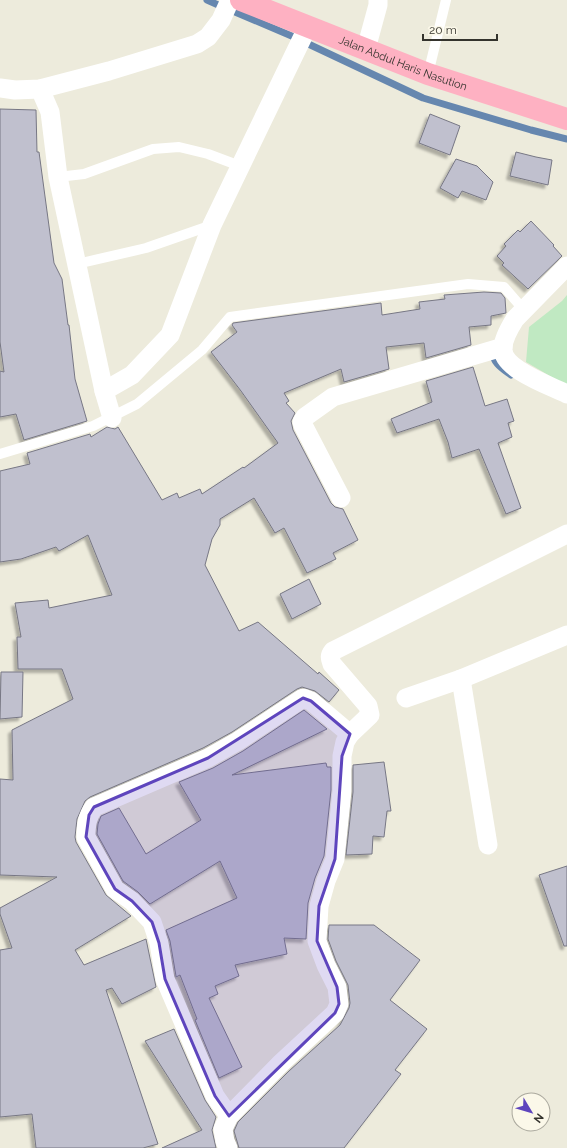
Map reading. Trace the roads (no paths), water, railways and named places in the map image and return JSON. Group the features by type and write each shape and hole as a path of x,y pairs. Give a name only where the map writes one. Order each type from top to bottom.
{"highway":[{"name":"Jalan Abdul Haris Nasution","path":"241,0 428,74 567,119"}],"street":[{"path":"0,88 15,90 40,89 109,71 197,44 208,37 221,20 230,0"},
{"path":"366,49 378,6 378,0"},
{"path":"104,391 132,375 170,335 212,225 308,26"},
{"path":"40,89 50,112 58,177 104,391 112,418"},
{"path":"567,266 515,319 510,327 503,347 503,354 517,370 567,394"},
{"path":"341,498 303,425 302,422 305,417 332,397 503,347"},
{"path":"228,1148 223,1129 229,1116 281,1063 335,1013 339,1004 337,986 326,965 317,941 319,906 326,881 335,859 342,791 342,756 345,742 350,734 370,715 368,706 332,664 330,654 333,651 567,534"},
{"path":"406,698 461,679 567,635"},
{"path":"461,679 488,844"},
{"path":"229,1116 215,1096 165,979 159,942 152,922 132,901 114,889 86,837 86,827 89,815 94,807 208,758 238,741 303,698 311,701 350,734"}],"lane":[{"path":"428,74 446,0"},
{"path":"58,177 84,174 153,149 180,148 208,154 240,166"},
{"path":"77,264 146,248 212,225"},
{"path":"0,454 93,426 112,418 137,404 202,350 230,317 468,284 504,287 524,310"}],"waterway":[{"path":"207,0 225,8"},
{"path":"228,9 301,40"},
{"path":"302,41 423,98 531,130 567,139"},
{"path":"493,351 496,362 511,375"}]}
